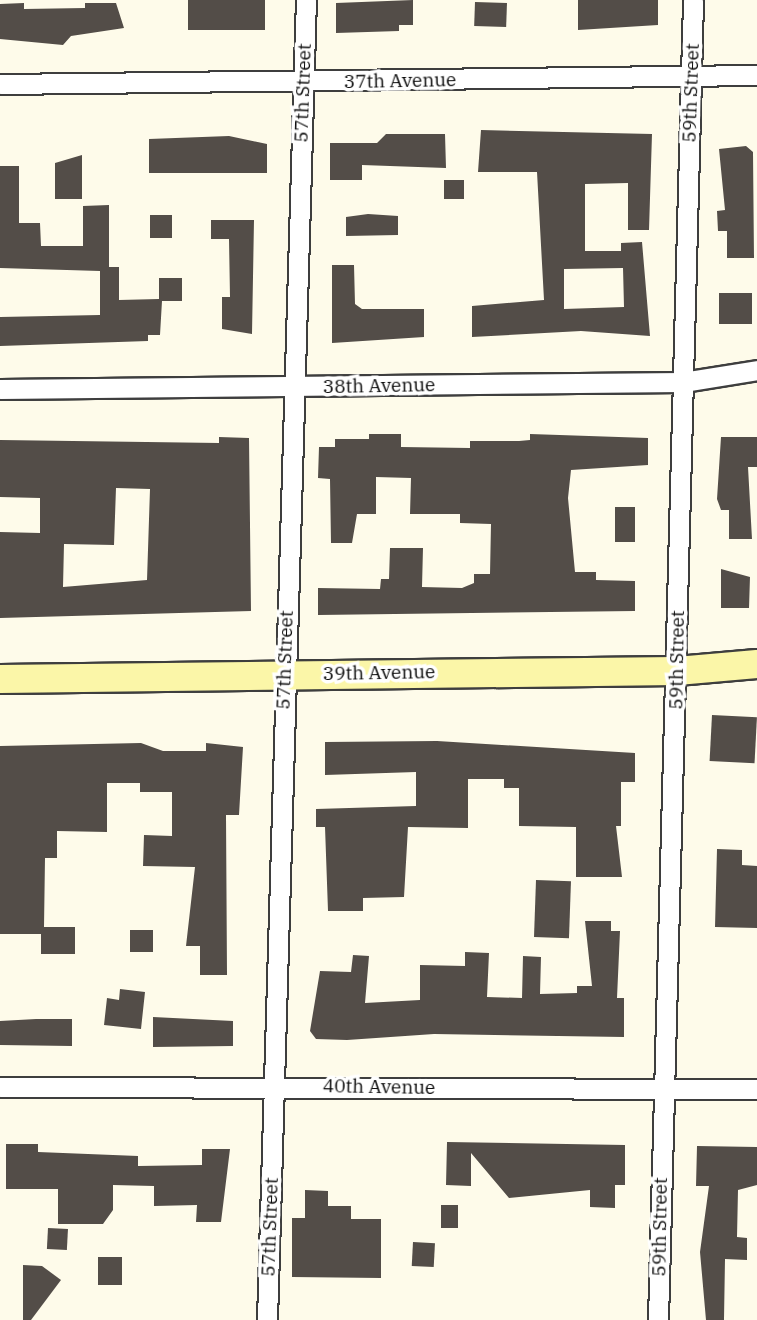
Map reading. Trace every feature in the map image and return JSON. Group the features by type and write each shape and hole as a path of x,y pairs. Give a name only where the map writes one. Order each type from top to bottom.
{"main road":[{"name":"39th Avenue","path":"0,679 677,671 757,664"}],"street":[{"name":"57th Street","path":"267,1320 306,0"},
{"name":"59th Street","path":"658,1320 693,0"},
{"name":"37th Avenue","path":"0,84 303,83 757,75"},
{"name":"38th Avenue","path":"0,389 683,382 757,370"},
{"name":"40th Avenue","path":"0,1087 757,1089"}],"building":[{"path":"188,0 265,0 265,30 188,30"},
{"path":"413,0 413,25 399,25 399,31 336,33 336,3"},
{"path":"578,0 658,0 658,25 578,30"},
{"path":"475,2 507,3 506,27 474,26"},
{"path":"24,3 24,9 85,8 85,3 116,3 124,28 71,36 63,45 0,39 0,4"},
{"path":"481,130 652,134 649,230 628,230 628,183 585,184 585,251 621,251 621,243 642,242 650,336 581,331 472,337 472,306 544,300 537,172 478,172","holes":["623,268 624,307 564,309 564,269"]},
{"path":"386,134 445,134 446,168 362,165 362,180 330,180 330,143 377,143"},
{"path":"229,136 267,144 267,173 149,173 149,139"},
{"path":"746,146 753,152 754,258 727,258 727,231 718,231 717,211 725,210 719,149"},
{"path":"82,155 82,199 55,199 55,163"},
{"path":"0,166 19,166 19,223 40,223 41,246 83,246 83,206 109,205 109,267 119,267 119,300 159,299 159,278 182,278 182,301 162,301 160,335 148,335 148,341 0,346 0,317 100,315 100,271 0,268"},
{"path":"444,180 464,180 464,199 444,199"},
{"path":"368,214 398,216 398,235 346,236 346,217"},
{"path":"150,215 172,215 172,238 150,238"},
{"path":"211,220 254,220 252,334 222,329 222,297 230,297 229,239 211,239"},
{"path":"332,265 354,265 355,304 362,309 424,309 424,337 332,343"},
{"path":"719,293 752,293 752,324 719,324"},
{"path":"369,434 401,434 401,447 470,448 470,441 530,440 530,434 648,438 648,465 571,470 568,498 575,572 596,572 596,580 635,581 635,611 318,615 318,588 380,589 381,579 389,579 390,548 423,548 422,587 462,588 474,583 474,574 490,574 491,524 460,523 460,514 410,514 411,478 376,477 376,514 357,514 352,543 331,543 330,479 318,478 319,447 335,447 335,439 369,439"},
{"path":"219,437 249,438 251,611 0,618 0,532 40,533 40,498 0,497 0,440 219,443","holes":["116,488 150,489 147,580 63,587 64,544 114,545"]},
{"path":"721,437 757,437 757,467 748,467 752,539 729,539 729,510 721,510 717,499"},
{"path":"615,507 635,507 635,542 615,542"},
{"path":"721,569 750,577 749,608 721,608"},
{"path":"712,715 757,717 755,763 710,761"},
{"path":"437,741 635,753 635,782 621,782 621,826 616,826 622,877 576,877 576,827 519,826 519,788 504,788 504,779 468,779 468,828 408,827 404,897 363,898 363,911 328,911 325,827 316,827 316,809 416,806 416,772 325,775 325,742"},
{"path":"141,743 163,751 206,751 206,743 243,747 239,815 226,815 227,975 200,975 200,946 186,946 195,867 143,866 144,835 172,836 172,792 140,792 140,783 107,783 107,832 57,831 57,858 45,858 44,927 75,927 75,954 41,954 41,934 0,934 0,746"},
{"path":"717,849 742,850 742,865 757,866 757,928 715,927"},
{"path":"536,880 571,881 569,938 534,937"},
{"path":"585,921 611,921 611,931 620,931 617,998 624,998 624,1037 434,1034 347,1040 316,1039 310,1031 320,971 351,972 353,955 369,956 365,1003 420,1000 420,965 465,966 465,952 489,953 487,997 522,998 523,956 541,957 540,994 577,993 577,986 592,986"},
{"path":"130,930 153,930 153,952 130,952"},
{"path":"120,989 145,992 141,1029 104,1025 107,998 119,1000"},
{"path":"153,1017 233,1021 233,1046 153,1047"},
{"path":"72,1019 72,1046 0,1045 0,1021"},
{"path":"447,1142 625,1145 625,1185 615,1185 615,1208 590,1207 590,1190 509,1198 471,1153 471,1186 446,1185"},
{"path":"6,1144 38,1144 38,1152 138,1156 138,1166 202,1165 202,1149 230,1149 221,1222 196,1222 197,1205 154,1206 154,1186 113,1185 113,1210 103,1224 58,1224 58,1189 6,1189"},
{"path":"697,1146 757,1147 757,1185 738,1190 737,1237 747,1238 747,1260 725,1259 724,1320 706,1320 700,1252 709,1186 696,1186"},
{"path":"305,1190 328,1191 328,1206 351,1206 351,1219 381,1219 381,1278 292,1277 292,1218 305,1218"},
{"path":"441,1205 458,1205 458,1228 441,1228"},
{"path":"48,1228 68,1229 67,1250 47,1249"},
{"path":"413,1242 435,1243 434,1267 412,1266"},
{"path":"98,1257 122,1257 122,1285 98,1285"},
{"path":"23,1265 42,1266 61,1280 31,1320 23,1320"}]}
